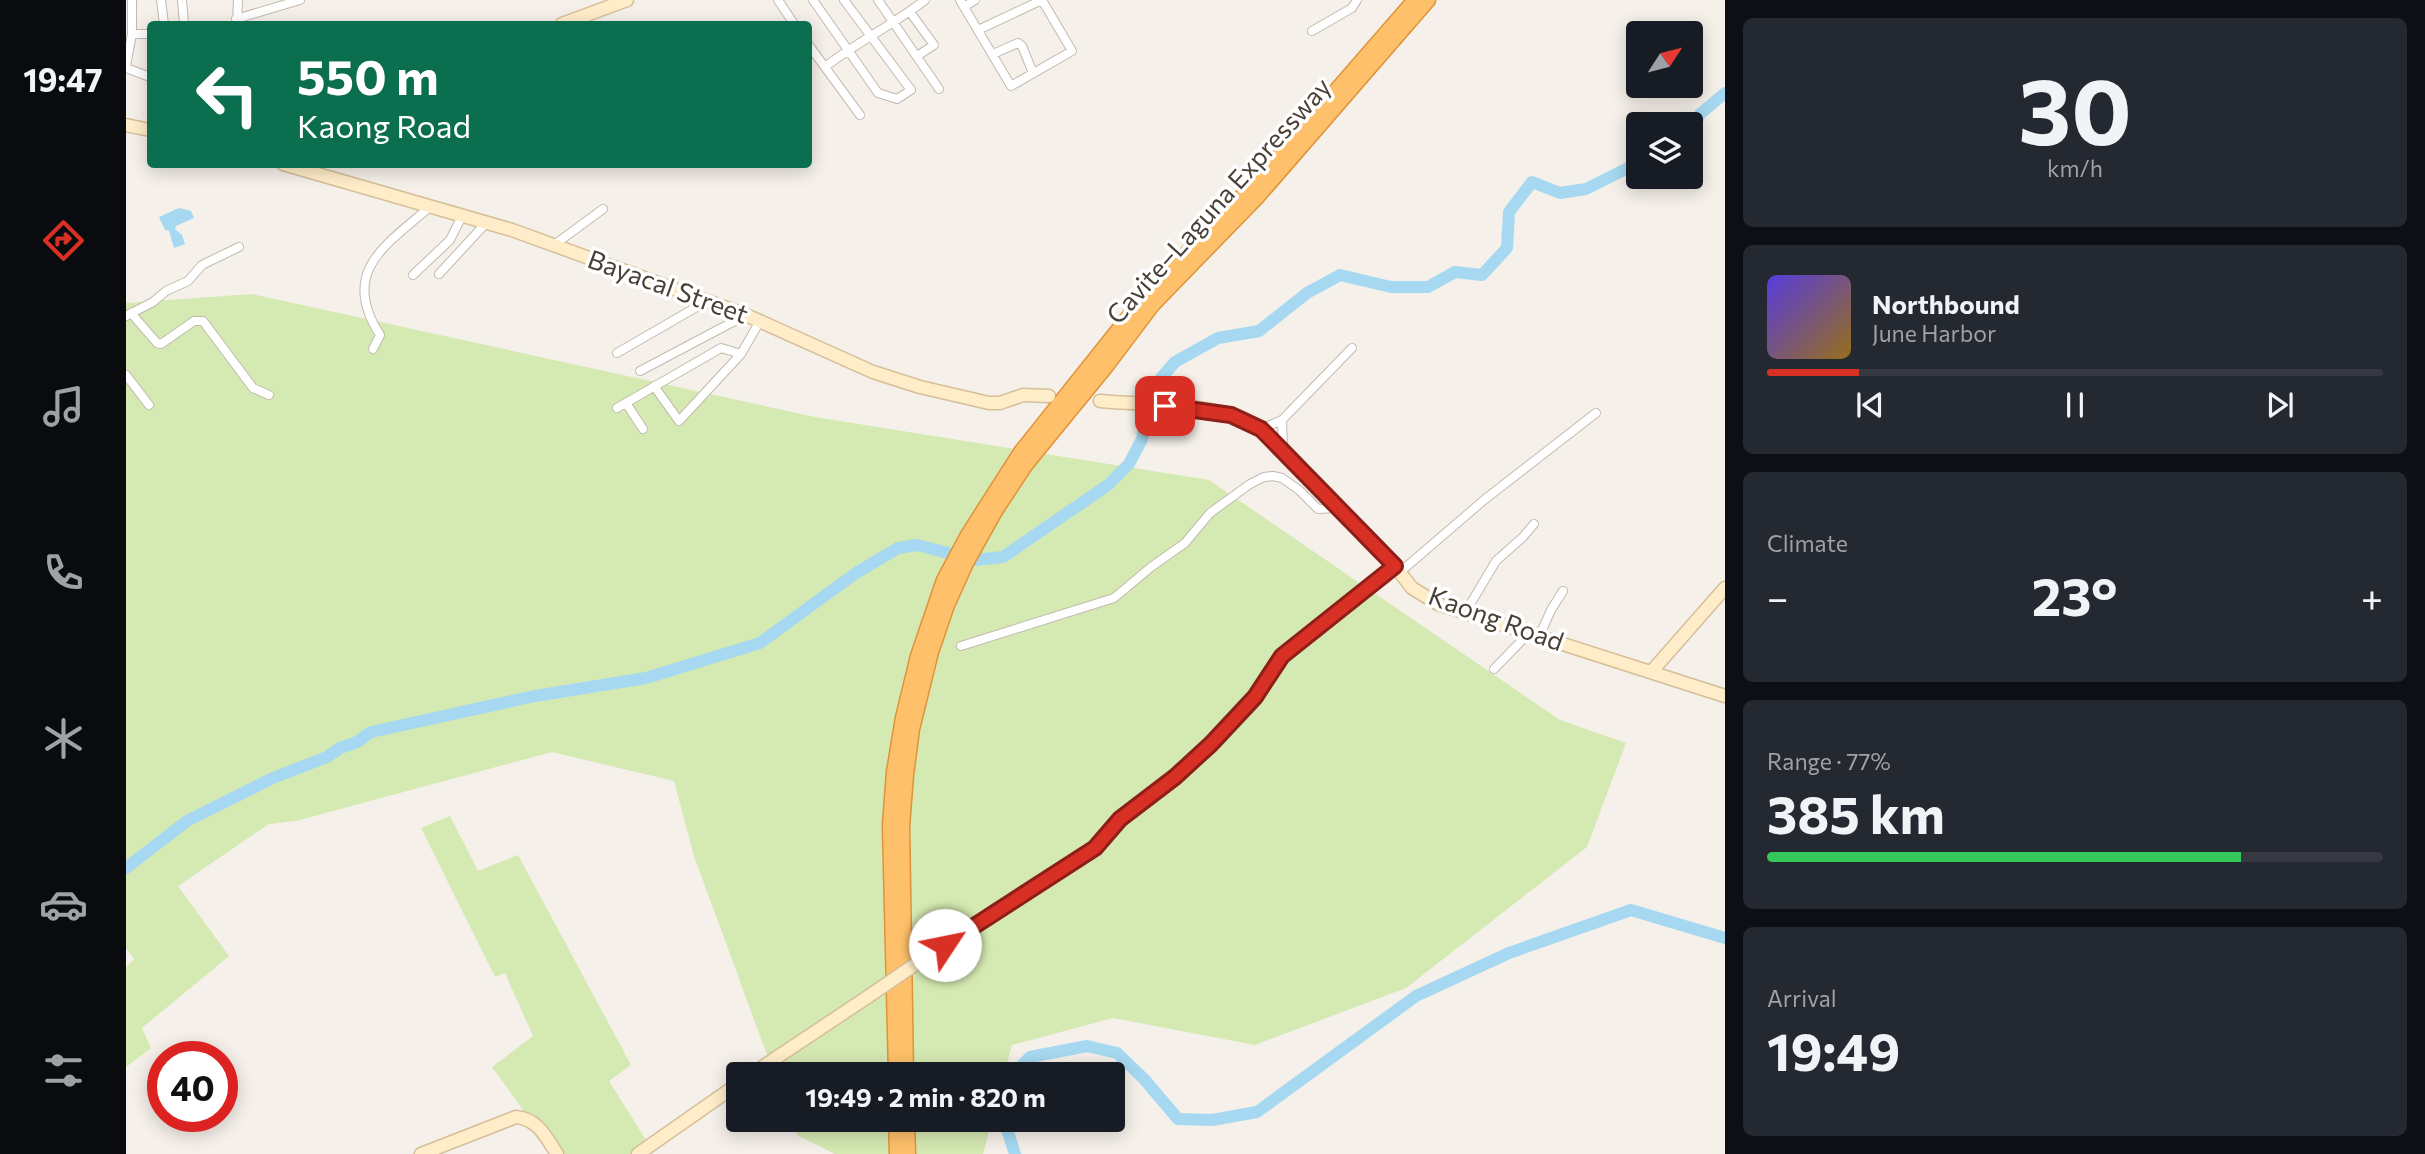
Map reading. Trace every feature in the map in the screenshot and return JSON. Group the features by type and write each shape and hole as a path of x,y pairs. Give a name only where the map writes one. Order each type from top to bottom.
{"highway":[{"name":"Cavite–Laguna Expressway","path":"895,1062 890,825 894,772 903,718 918,656 941,603 966,563 989,511 1034,435 1143,299 1269,169 1415,0"},
{"name":"Cavite–Laguna Expressway","path":"989,511 1166,289 1249,205 1429,0"},
{"name":"Cavite–Laguna Expressway","path":"906,1062 902,826 906,775 921,689 941,603"},
{"path":"896,1132 897,1154"},
{"path":"907,1132 908,1154"}],"main road":[{"path":"570,21 627,0"},
{"path":"126,125 147,129"},
{"name":"Bayacal Street","path":"301,168 463,214 554,245 747,315 873,372 920,387 989,403 1000,403 1023,395 1049,396"},
{"name":"Kaong Road","path":"1100,401 1231,415 1261,429 1395,566 1412,588 1438,604 1725,696"},
{"path":"770,1062 1095,848 1120,819 1175,777 1211,744 1255,697 1282,656 1395,566"},
{"path":"1652,671 1725,587"},
{"path":"638,1154 726,1092"},
{"path":"421,1154 516,1117 536,1123 558,1154"}],"street":[{"path":"132,0 132,34 126,67 147,75"},
{"path":"160,0 164,21"},
{"path":"182,0 184,21"},
{"path":"237,21 239,0"},
{"path":"240,21 300,0"},
{"path":"778,0 792,21"},
{"path":"813,0 878,93 897,99 911,90 844,0"},
{"path":"878,0 939,89"},
{"path":"825,66 894,23 925,0"},
{"path":"975,0 962,4 1011,86 1072,51 1042,0 978,30"},
{"path":"1312,31 1352,8 1357,0"},
{"path":"910,12 934,45 917,56"},
{"path":"132,34 147,34"},
{"path":"993,54 1018,43 1033,74"},
{"path":"812,49 860,115"},
{"path":"373,349 380,335 368,317 364,285 370,267 375,255 430,206"},
{"path":"554,245 603,209"},
{"path":"413,275 450,240 463,214"},
{"path":"439,274 486,222"},
{"path":"239,247 202,265 188,281 129,314 157,343 162,344 194,321 203,321 253,388 269,395"},
{"path":"617,353 706,301"},
{"path":"640,371 747,315"},
{"path":"654,386 679,421 741,354 760,321"},
{"path":"643,429 621,406 721,348 741,354"},
{"path":"1261,429 1282,420 1352,348"},
{"path":"126,375 149,405"},
{"path":"1395,566 1406,567 1484,500 1596,413"},
{"path":"1282,420 1283,450"},
{"path":"961,646 1114,598 1151,567 1185,544 1210,513 1264,477 1282,478 1300,490 1318,509 1337,508"},
{"path":"1465,613 1496,561 1534,524"},
{"path":"1494,669 1533,635 1563,591"}],"green space":[{"path":"252,294 815,417 1209,480 1560,720 1626,743 1587,847 1406,988 1255,1045 1113,1018 1012,1045 1007,1062 770,1062 694,856 674,781 552,752 296,821 269,824 178,886 229,956 142,1028 148,1041 147,1051 126,1067 126,967 134,959 126,948 126,303"},
{"path":"450,816 478,871 518,855 631,1065 609,1081 653,1151 649,1154 555,1154 492,1067 533,1036 505,973 495,977 421,828"},
{"path":"796,1132 989,1132 983,1154 835,1154"}],"water":[{"path":"179,208 191,211 194,218 176,226 175,229 182,235 185,244 174,248 169,231 165,230 159,217"}],"waterway":[{"path":"1702,112 1725,93"},
{"path":"126,868 187,821 273,778 327,757 371,732 535,696 646,678 760,643 856,573 898,548 917,545 975,560 1003,557 1108,485 1129,464 1142,439 1154,386 1175,362 1218,338 1259,331 1307,293 1340,275 1391,287 1428,287 1455,272 1482,275 1507,248 1509,212 1532,182 1560,193 1586,189 1626,169"},
{"path":"1025,1062 1030,1057 1087,1046 1117,1053 1144,1079 1178,1119 1212,1120 1257,1112 1416,996 1509,953 1631,910 1725,938"},
{"path":"1008,1132 1015,1154"}],"route":[{"path":"945,945 1095,848 1120,819 1175,777 1211,744 1255,697 1282,656 1395,566 1261,429 1241,418 1221,412 1165,406"}]}
